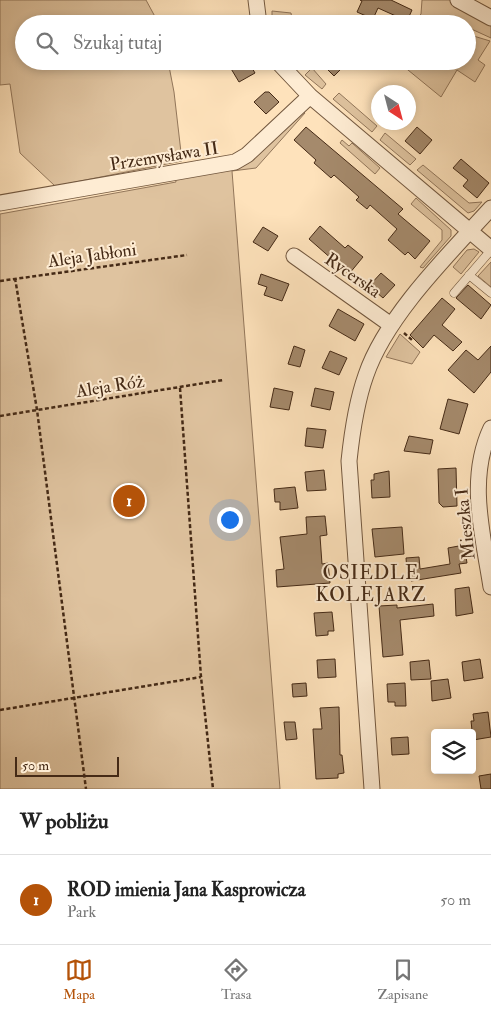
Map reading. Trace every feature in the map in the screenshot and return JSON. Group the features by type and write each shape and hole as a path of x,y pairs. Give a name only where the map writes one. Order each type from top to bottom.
{"street":[{"path":"256,0 258,15"},
{"path":"458,0 491,18"},
{"path":"285,70 310,96 491,249"},
{"name":"Przemysława II","path":"0,203 235,162 247,154 310,96"},
{"path":"372,789 349,462 353,422 366,375 395,327 469,230 491,208"},
{"name":"Rycerska","path":"294,256 395,327"},
{"name":"Mieszka I","path":"491,428 479,471 477,499 491,587"}],"lane":[{"path":"454,293 491,249"},
{"path":"469,275 491,293"}],"path":[{"name":"Aleja Jabłoni","path":"0,281 187,255"},
{"path":"15,278 37,410 86,789"},
{"path":"395,327 412,340"},
{"name":"Aleja Róż","path":"0,416 223,380"},
{"path":"180,388 201,677 213,789"},
{"path":"0,710 201,677"}],"shaded area":[{"path":"0,0 146,0 154,15 15,15 15,70 170,70 182,161 55,186 20,153 10,84 0,85"},
{"path":"422,0 451,0 491,23 491,38 476,31 476,15 421,14"},
{"path":"272,11 291,13 291,15 272,15"},
{"path":"476,37 490,41 478,60 485,65 475,82 457,70 476,70"},
{"path":"310,70 314,70 326,84 322,89 305,75"},
{"path":"408,70 457,70 441,97"},
{"path":"339,93 371,121 371,130 374,130 372,132 333,99"},
{"path":"302,111 305,113 256,168 232,171 280,789 0,789 0,214 176,182 175,177 230,169"},
{"path":"385,133 416,159 410,165 380,140"},
{"path":"342,140 349,146 352,143 380,168 375,174 340,143"},
{"path":"423,165 469,203 482,202 474,211 468,213 417,170"},
{"path":"416,198 451,230 451,236 423,268 420,267 442,240 442,230 411,204"},
{"path":"474,249 479,252 461,274 453,267 467,250"},
{"path":"491,262 491,287 478,276"},
{"path":"400,334 420,352 412,364 386,357"}],"building":[{"path":"360,0 391,0 412,10 410,15 394,15 378,8 375,15 364,15 357,12 362,1"},
{"path":"232,70 253,70 255,73 239,82"},
{"path":"328,70 340,70 334,76"},
{"path":"265,92 269,92 279,102 266,114 254,102"},
{"path":"306,127 403,209 398,214 430,241 415,259 408,252 405,255 388,240 397,229 370,205 367,209 356,200 359,197 334,175 331,178 314,163 316,160 294,140"},
{"path":"417,127 432,140 420,154 405,141"},
{"path":"461,159 489,183 477,198 463,186 468,180 453,168"},
{"path":"320,226 345,248 348,245 363,257 349,274 309,239"},
{"path":"263,227 278,236 268,251 253,242"},
{"path":"381,273 395,285 383,298 369,286"},
{"path":"261,274 289,284 282,301 264,295 267,287 258,284"},
{"path":"468,285 491,305 481,319 456,298"},
{"path":"442,298 455,309 442,325 462,342 453,351 434,335 423,348 410,335"},
{"path":"338,309 364,324 355,341 329,326"},
{"path":"294,346 305,350 300,367 288,364"},
{"path":"491,346 491,372 474,393 448,370 466,350 478,360"},
{"path":"330,351 347,358 339,375 322,368"},
{"path":"274,388 293,392 289,410 270,407"},
{"path":"315,388 334,392 330,410 311,406"},
{"path":"448,399 468,404 459,434 440,429"},
{"path":"307,428 326,430 323,448 305,446"},
{"path":"409,436 433,440 430,454 404,451"},
{"path":"456,468 457,506 443,507 439,503 438,469"},
{"path":"324,470 326,490 307,491 305,472"},
{"path":"389,471 390,497 372,498 371,480 374,480 374,474"},
{"path":"295,487 298,508 280,510 280,502 275,502 274,489"},
{"path":"325,516 327,535 320,536 322,564 328,563 330,583 277,587 276,570 284,569 280,537 307,534 306,517"},
{"path":"402,527 404,554 375,557 372,529"},
{"path":"464,545 467,563 459,564 461,573 411,581 409,571 407,571 406,558 419,557 420,569 450,564 448,548"},
{"path":"469,587 473,613 456,616 455,589"},
{"path":"433,604 434,616 400,620 403,655 383,657 379,606 397,605 397,608"},
{"path":"332,612 334,631 328,631 328,635 316,636 314,613"},
{"path":"335,659 336,677 318,678 317,660"},
{"path":"480,659 483,678 464,681 462,662"},
{"path":"429,660 431,679 411,680 410,662"},
{"path":"448,679 451,698 432,701 431,681"},
{"path":"306,683 307,696 293,697 292,684"},
{"path":"405,683 406,706 395,706 395,702 388,702 387,684"},
{"path":"339,707 340,755 342,755 344,773 338,774 338,778 316,779 313,729 322,729 320,708"},
{"path":"488,712 491,737 476,740 476,729 472,729 471,721 474,721 473,714"},
{"path":"284,722 295,722 297,739 286,740"},
{"path":"408,737 409,754 392,755 391,738"},
{"path":"491,774 491,789 481,789 479,776"}],"place":[{"name":"ROD imienia Jana Kasprowicza","path":"129,501"}],"district":[{"name":"OSIEDLE KOLEJARZ","path":"371,583"}]}
